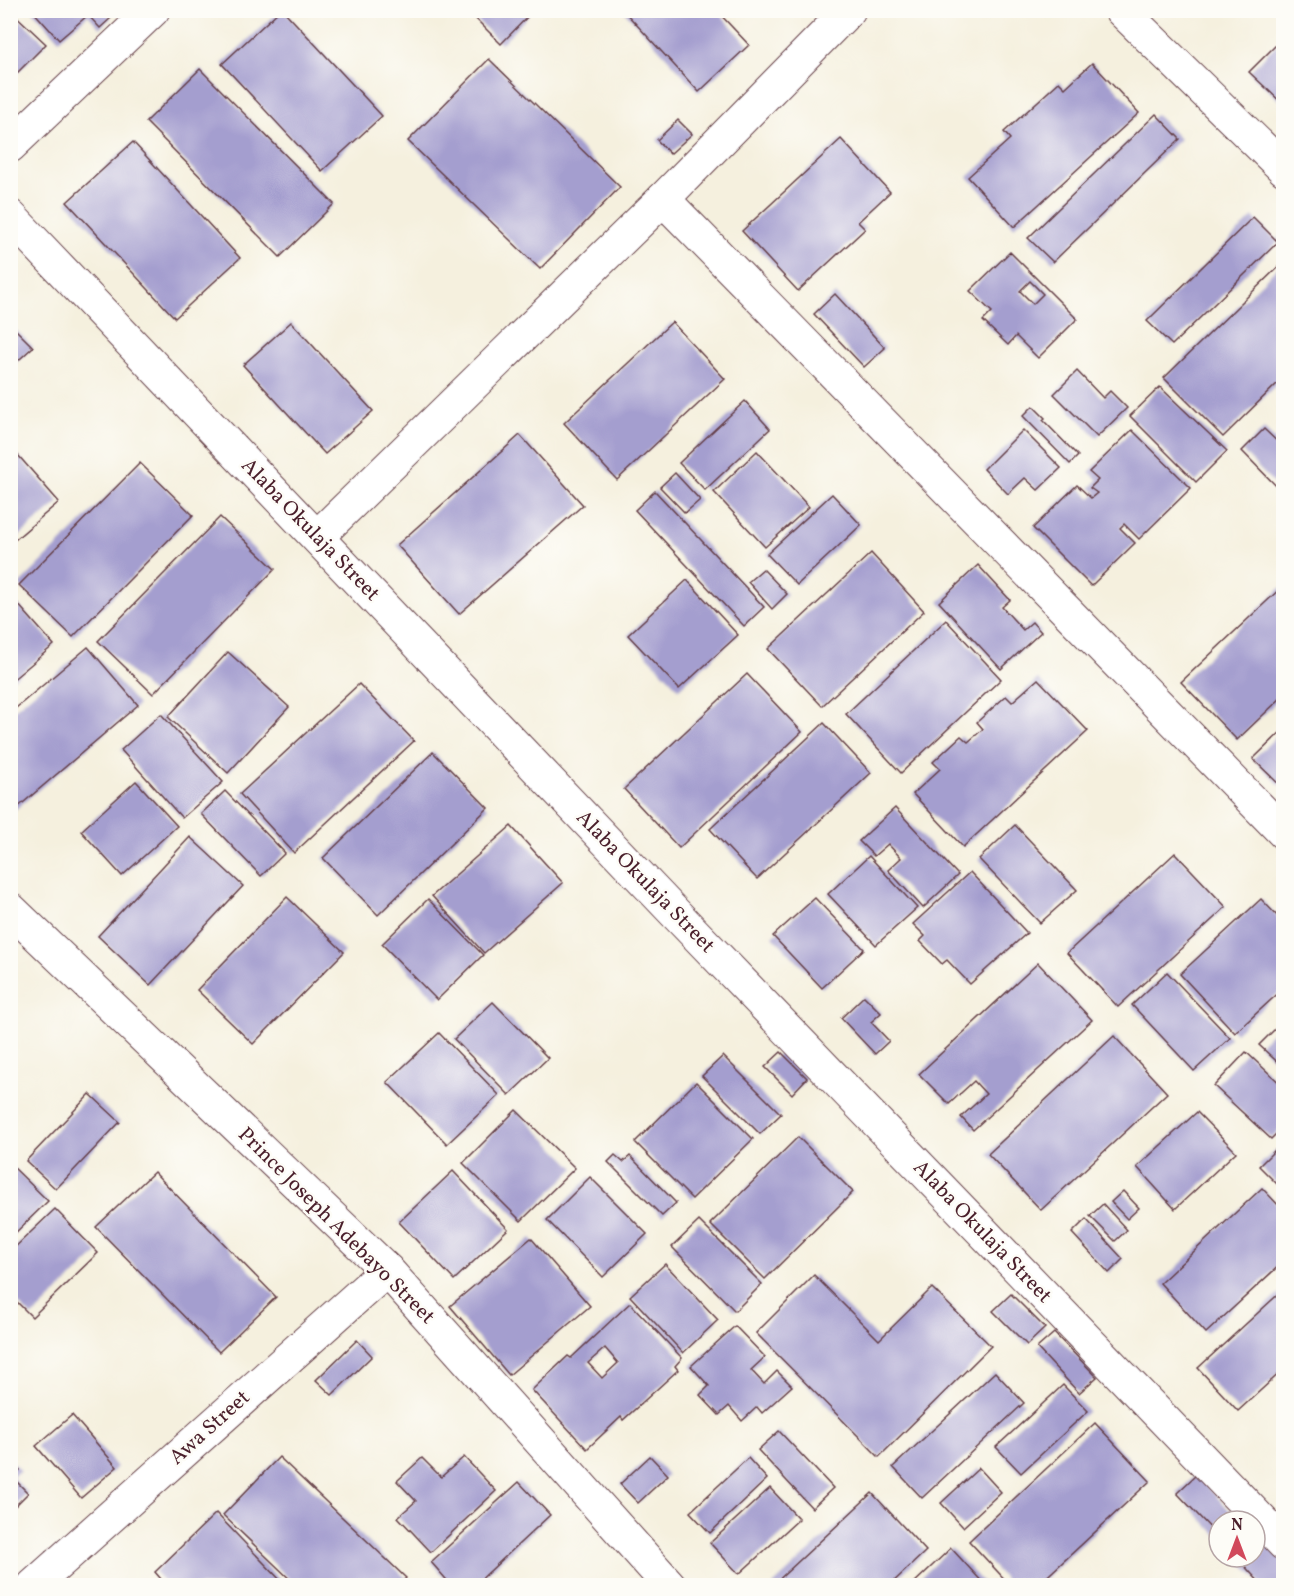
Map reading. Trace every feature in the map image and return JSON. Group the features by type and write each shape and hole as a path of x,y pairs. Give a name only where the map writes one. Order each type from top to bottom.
{"street":[{"path":"10,146 153,10"},
{"path":"317,537 663,199 849,10"},
{"path":"1121,10 1284,169"},
{"path":"663,199 1284,833"},
{"name":"Alaba Okulaja Street","path":"10,216 675,913 1284,1544"},
{"name":"Prince Joseph Adebayo Street","path":"10,909 387,1270 670,1586"},
{"name":"Awa Street","path":"33,1586 387,1270"}],"building":[{"path":"10,10 46,44 10,80"},
{"path":"32,10 105,10 111,18 100,28 88,15 59,40"},
{"path":"280,10 283,10 382,116 322,171 222,64"},
{"path":"467,10 534,10 501,44"},
{"path":"623,10 716,10 749,45 699,92"},
{"path":"1284,37 1284,105 1249,72"},
{"path":"489,59 620,187 540,269 408,141"},
{"path":"1092,63 1139,113 1014,227 968,177 1010,139 1004,132 1059,82 1065,88"},
{"path":"200,69 334,204 280,257 146,122"},
{"path":"1156,114 1180,139 1053,262 1028,238"},
{"path":"678,120 692,134 670,154 657,140"},
{"path":"841,139 890,192 858,222 865,229 798,291 742,231"},
{"path":"133,142 240,258 175,318 67,202"},
{"path":"1253,217 1278,242 1172,345 1147,321"},
{"path":"1284,232 1284,245 1277,239"},
{"path":"1010,252 1077,319 1038,358 1016,336 1008,345 983,321 992,312 970,291","holes":["1030,281 1043,294 1033,304 1020,291"]},
{"path":"1279,266 1284,270 1284,377 1223,437 1164,378"},
{"path":"835,294 885,348 864,367 814,314"},
{"path":"291,322 373,411 325,454 243,365"},
{"path":"672,322 725,379 617,480 564,423"},
{"path":"10,324 33,347 10,368"},
{"path":"1077,371 1103,398 1110,391 1127,408 1097,437 1054,394"},
{"path":"1160,387 1227,451 1196,482 1130,416"},
{"path":"745,401 770,429 705,490 679,463"},
{"path":"1033,406 1045,418 1043,420 1078,456 1070,464 1023,416"},
{"path":"1264,429 1284,448 1284,494 1242,451"},
{"path":"1023,430 1061,468 1038,490 1025,478 1008,494 984,469"},
{"path":"1132,430 1191,488 1139,539 1124,524 1120,528 1135,543 1091,586 1033,528 1077,485 1091,498 1097,493 1090,488 1098,480 1089,472"},
{"path":"520,435 583,505 459,614 397,545"},
{"path":"10,446 59,502 10,544"},
{"path":"757,451 809,507 765,547 714,492"},
{"path":"140,463 193,515 73,637 19,585"},
{"path":"675,473 700,500 685,513 660,487"},
{"path":"655,491 764,607 744,626 635,510"},
{"path":"832,494 861,525 797,585 767,554"},
{"path":"220,517 275,569 153,694 98,641"},
{"path":"871,553 924,611 822,706 768,649"},
{"path":"978,565 1010,600 1002,607 1023,630 1032,622 1041,632 1001,669 939,602"},
{"path":"763,569 787,594 772,609 748,582"},
{"path":"687,580 738,635 679,689 628,635"},
{"path":"1284,585 1284,695 1237,740 1181,682"},
{"path":"10,595 54,645 10,682"},
{"path":"946,620 1001,679 901,773 846,714"},
{"path":"88,647 138,705 10,814 10,713"},
{"path":"228,652 289,707 228,773 168,717"},
{"path":"747,674 802,732 679,848 624,789"},
{"path":"1038,679 1088,731 963,847 913,794 940,769 933,762 961,736 968,742 983,729 977,722 1006,696 1012,702"},
{"path":"359,684 414,741 294,853 240,794"},
{"path":"161,714 223,782 182,818 121,750"},
{"path":"824,723 871,773 757,879 710,829"},
{"path":"1284,729 1284,789 1253,759"},
{"path":"433,752 488,808 378,915 323,858"},
{"path":"136,781 177,826 122,876 81,831"},
{"path":"225,791 285,853 261,876 201,814"},
{"path":"895,808 958,875 923,908 888,870 901,858 888,844 874,856 859,841"},
{"path":"1015,825 1077,890 1040,923 979,859"},
{"path":"511,826 563,883 484,953 432,896"},
{"path":"190,837 243,886 150,985 98,936"},
{"path":"1175,853 1226,907 1118,1007 1067,953"},
{"path":"869,856 917,908 876,945 828,894"},
{"path":"970,872 1027,933 970,984 947,960 942,964 920,941 925,936 913,924"},
{"path":"287,897 344,952 253,1044 197,990"},
{"path":"815,898 864,949 822,988 773,936"},
{"path":"428,899 483,955 437,1000 382,944"},
{"path":"1261,899 1284,923 1284,988 1235,1033 1180,974"},
{"path":"1038,963 1092,1020 973,1130 961,1117 986,1094 974,1081 949,1104 919,1074"},
{"path":"1167,972 1230,1038 1194,1071 1132,1005"},
{"path":"864,996 881,1013 871,1022 889,1041 875,1054 841,1018"},
{"path":"493,1002 548,1058 509,1095 454,1039"},
{"path":"1284,1020 1284,1068 1259,1045"},
{"path":"439,1033 499,1095 447,1144 387,1082"},
{"path":"1114,1036 1167,1093 1041,1210 988,1154"},
{"path":"781,1052 807,1078 792,1094 765,1067"},
{"path":"1246,1052 1284,1087 1284,1126 1271,1139 1214,1086"},
{"path":"723,1056 781,1114 760,1134 702,1076"},
{"path":"696,1082 753,1139 692,1199 635,1142"},
{"path":"90,1094 120,1122 56,1189 26,1161"},
{"path":"516,1110 575,1168 521,1221 463,1163"},
{"path":"1197,1112 1236,1152 1175,1209 1137,1167"},
{"path":"798,1137 853,1192 765,1279 710,1224"},
{"path":"1275,1150 1284,1159 1284,1191 1259,1166"},
{"path":"615,1155 623,1162 630,1156 676,1203 662,1216 608,1162"},
{"path":"10,1164 48,1201 10,1238"},
{"path":"453,1171 508,1229 454,1280 399,1222"},
{"path":"154,1172 276,1297 219,1352 96,1227"},
{"path":"590,1177 647,1234 603,1277 547,1220"},
{"path":"1262,1188 1284,1211 1284,1261 1206,1333 1160,1283"},
{"path":"1123,1191 1139,1208 1127,1219 1111,1202"},
{"path":"1103,1204 1127,1230 1115,1241 1090,1216"},
{"path":"55,1209 98,1253 32,1317 10,1295 10,1252"},
{"path":"1086,1219 1123,1259 1109,1273 1072,1233"},
{"path":"699,1221 762,1284 735,1311 672,1247"},
{"path":"531,1238 590,1306 509,1375 450,1306"},
{"path":"665,1264 718,1320 683,1353 630,1296"},
{"path":"814,1275 879,1340 932,1288 991,1346 879,1457 756,1333"},
{"path":"1284,1289 1284,1369 1238,1411 1198,1368"},
{"path":"1011,1294 1045,1328 1027,1345 993,1311"},
{"path":"630,1303 682,1358 675,1366 678,1370 623,1420 621,1417 587,1449 532,1390 568,1356 571,1358","holes":["605,1348 618,1363 602,1378 588,1363"]},
{"path":"735,1326 765,1357 751,1370 764,1384 777,1371 792,1386 762,1413 757,1407 742,1421 729,1406 719,1415 700,1395 709,1386 691,1366"},
{"path":"1054,1333 1097,1377 1079,1393 1037,1348"},
{"path":"357,1340 372,1356 332,1395 316,1380"},
{"path":"995,1372 1024,1403 922,1498 893,1467"},
{"path":"1063,1385 1088,1411 1021,1473 996,1447"},
{"path":"72,1415 117,1467 81,1498 36,1446"},
{"path":"1095,1423 1150,1481 1037,1586 1011,1586 969,1541"},
{"path":"779,1431 833,1488 812,1508 758,1450"},
{"path":"650,1456 668,1475 638,1503 620,1484"},
{"path":"279,1457 406,1578 398,1586 297,1586 223,1515"},
{"path":"464,1457 496,1491 431,1552 398,1517 416,1501 397,1481 422,1458 441,1477"},
{"path":"748,1458 767,1479 710,1533 690,1512"},
{"path":"10,1460 20,1470 12,1477 28,1493 10,1511"},
{"path":"979,1468 1001,1492 963,1527 941,1503"},
{"path":"1196,1475 1229,1509 1207,1509 1207,1524 1177,1493"},
{"path":"519,1482 550,1515 474,1586 452,1586 431,1562"},
{"path":"770,1488 799,1519 739,1574 710,1543"},
{"path":"872,1493 926,1551 889,1586 772,1586"},
{"path":"216,1513 286,1586 167,1586 155,1572"},
{"path":"1267,1544 1284,1562 1284,1586 1263,1586 1247,1569 1267,1569"},
{"path":"951,1548 986,1586 911,1586"}]}
